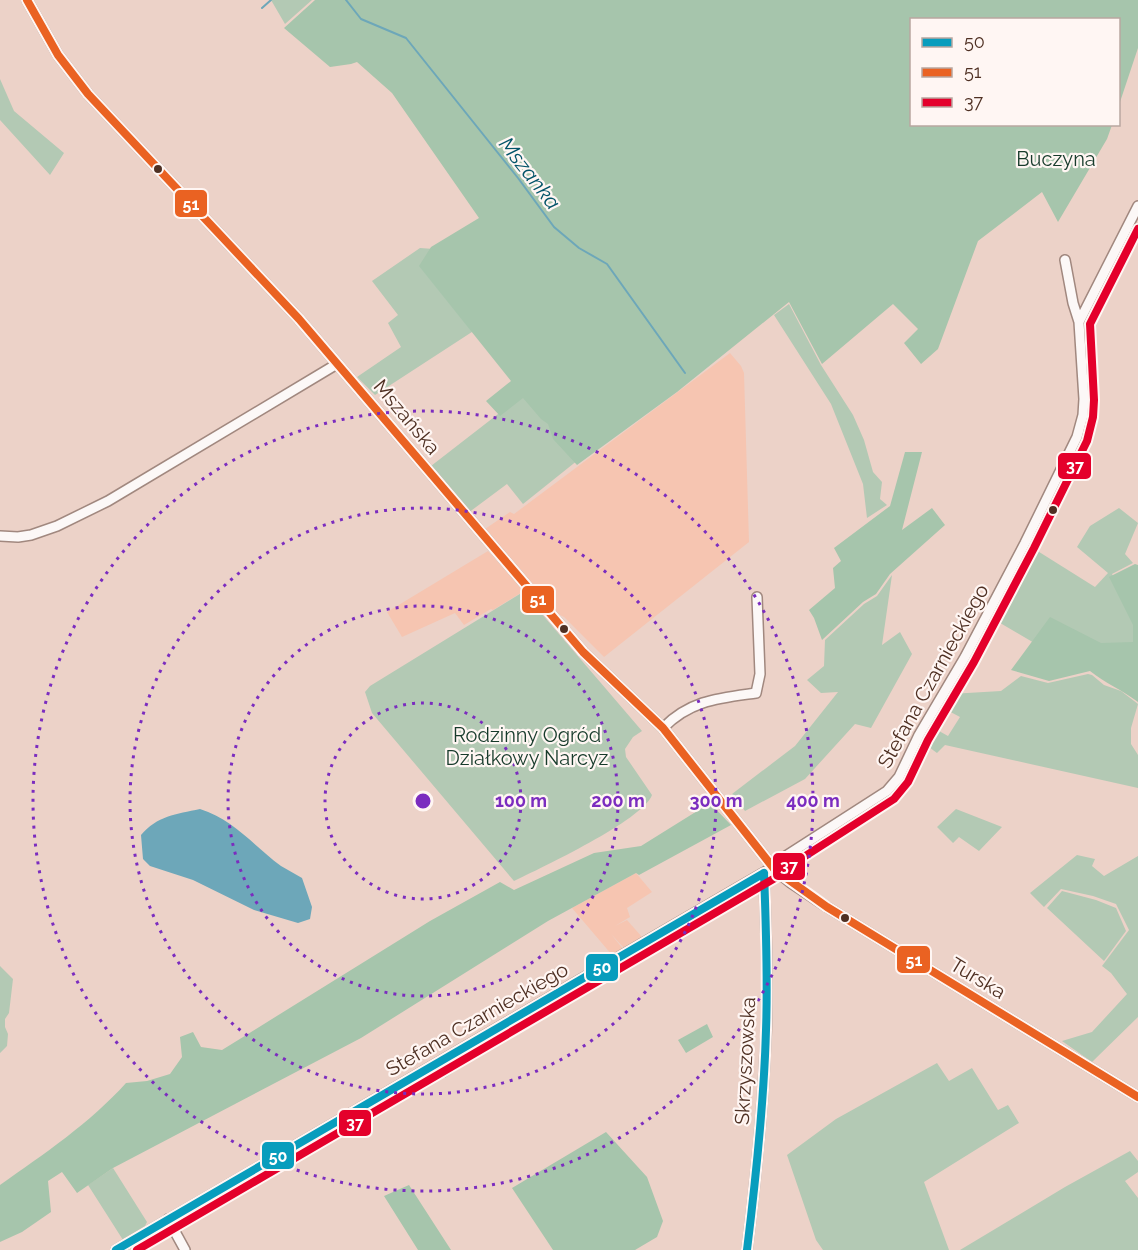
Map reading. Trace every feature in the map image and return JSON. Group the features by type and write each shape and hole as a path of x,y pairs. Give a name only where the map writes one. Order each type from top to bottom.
{"street":[{"name":"Mszańska","path":"27,0 58,56 88,94 299,319 577,644 663,728 763,855"},
{"path":"1079,322 1138,206"},
{"path":"1065,260 1079,322"},
{"name":"Stefana Czarnieckiego","path":"116,1250 768,870 887,792 899,777 1021,552 1073,447 1083,415 1084,381 1079,322"},
{"path":"0,536 31,536 108,501 337,364"},
{"path":"663,728 689,707 711,700 756,693 760,674 758,597"},
{"name":"Turska","path":"763,855 768,870 1138,1096"},
{"name":"Skrzyszowska","path":"747,1250 766,1054 768,870"},
{"path":"168,1219 186,1250"}],"shaded area":[{"path":"730,353 744,373 749,542 604,657 564,617 556,613 485,529 510,512 514,514"},
{"path":"488,551 524,591 464,625 455,613 402,637 387,612"},
{"path":"636,873 652,892 627,908 630,917 615,926 627,920 642,937 624,948 611,934 623,949 612,955 572,908"}],"green space":[{"path":"271,0 312,0 285,24"},
{"name":"Buczyna","path":"315,0 1138,0 1138,48 1120,102 1120,18 910,18 910,126 1112,126 1107,139 1058,222 1042,192 978,241 938,349 921,364 904,343 918,329 893,304 822,364 789,302 677,392 577,465 553,439 548,424 523,398 500,416 486,401 511,381 419,266 431,247 479,218 392,93 357,62 330,67 284,28"},
{"path":"0,79 14,111 64,153 50,175 0,120"},
{"path":"420,248 434,249 475,330 375,395 357,377 401,347 388,323 398,315 372,281"},
{"path":"789,304 821,365 853,415 864,440 873,472 882,482 880,499 887,505 867,518 863,484 831,404 774,315"},
{"path":"524,394 578,460 523,504 507,484 468,513 431,466"},
{"path":"905,452 922,452 902,530 932,508 945,525 890,574 876,594 863,602 822,640 809,610 835,588 833,568 841,561 834,548 890,506"},
{"path":"1119,508 1138,523 1125,554 1133,563 1112,574 1136,621 1135,647 1041,647 990,617 1028,545 1095,587 1108,573 1077,547 1090,526"},
{"path":"1135,564 1138,565 1138,702 1090,671 1049,681 1011,670 1050,617 1101,643 1133,642 1133,625 1109,577"},
{"path":"892,575 882,645 900,632 912,654 871,728 855,724 805,779 745,811 732,794 795,746 838,692 821,693 807,680 824,666 825,640 864,604 877,596"},
{"name":"Rodzinny Ogród Działkowy Narcyz","path":"523,592 642,731 633,737 625,749 626,757 652,795 645,805 612,830 514,881 372,713 365,692 370,686"},
{"path":"1088,674 1104,685 1121,691 1138,704 1131,728 1131,744 1138,755 1138,788 945,745 937,753 922,742 930,726 948,736 960,717 943,708 950,694 1001,691 1021,676 1048,683"},
{"path":"710,803 731,825 548,921 361,1038 113,1168 77,1193 62,1172 48,1181 51,1212 22,1232 0,1242 0,1185 82,1125 126,1083 147,1081 170,1074 182,1057 180,1037 193,1032 201,1047 222,1050 430,921 500,882 514,890 594,853 641,846"},
{"path":"956,809 1002,827 979,851 959,837 953,843 937,827"},
{"path":"1077,855 1095,859 1092,866 1104,876 1138,856 1138,1017 1092,1062 1062,1041 1092,1032 1127,994 1111,973 1102,966 1129,930 1116,904 1061,889 1044,907 1030,893"},
{"path":"1062,891 1116,908 1126,931 1104,961 1047,908"},
{"path":"0,966 13,979 9,1013 5,1019 8,1034 7,1046 0,1053"},
{"path":"540,1010 543,1012 445,1078 440,1067"},
{"path":"707,1024 713,1037 686,1053 678,1040"},
{"path":"937,1063 949,1081 972,1068 998,1110 1008,1105 1019,1123 924,1182 949,1250 823,1250 816,1240 787,1155 836,1119"},
{"path":"606,1132 647,1177 663,1221 657,1237 635,1250 553,1250 512,1188"},
{"path":"1130,1151 1138,1161 1138,1172 1125,1181 1138,1198 1138,1250 960,1250 1065,1187"},
{"path":"113,1168 147,1222 145,1226 123,1240 88,1185"},
{"path":"409,1185 451,1250 418,1250 384,1196"}],"water":[{"path":"200,809 223,819 281,866 302,878 312,907 310,919 298,923 254,910 193,880 150,866 143,859 141,835 147,829 160,820"}],"waterway":[{"path":"262,8 271,0"},
{"name":"Mszanka","path":"346,0 361,19 406,38 518,178 554,227 579,248 607,264 685,373"}],"transit line":[{"name":"51","path":"27,0 58,55 88,94 299,319 583,652 663,728 775,870 827,907 1138,1097"},
{"name":"37","path":"137,1250 775,878 785,869 894,799 908,782 928,740 974,662 1087,441 1093,417 1094,400 1090,324 1138,229"},
{"name":"50","path":"116,1250 764,873"},
{"name":"50","path":"747,1250 765,1057 767,971 764,873"}]}
